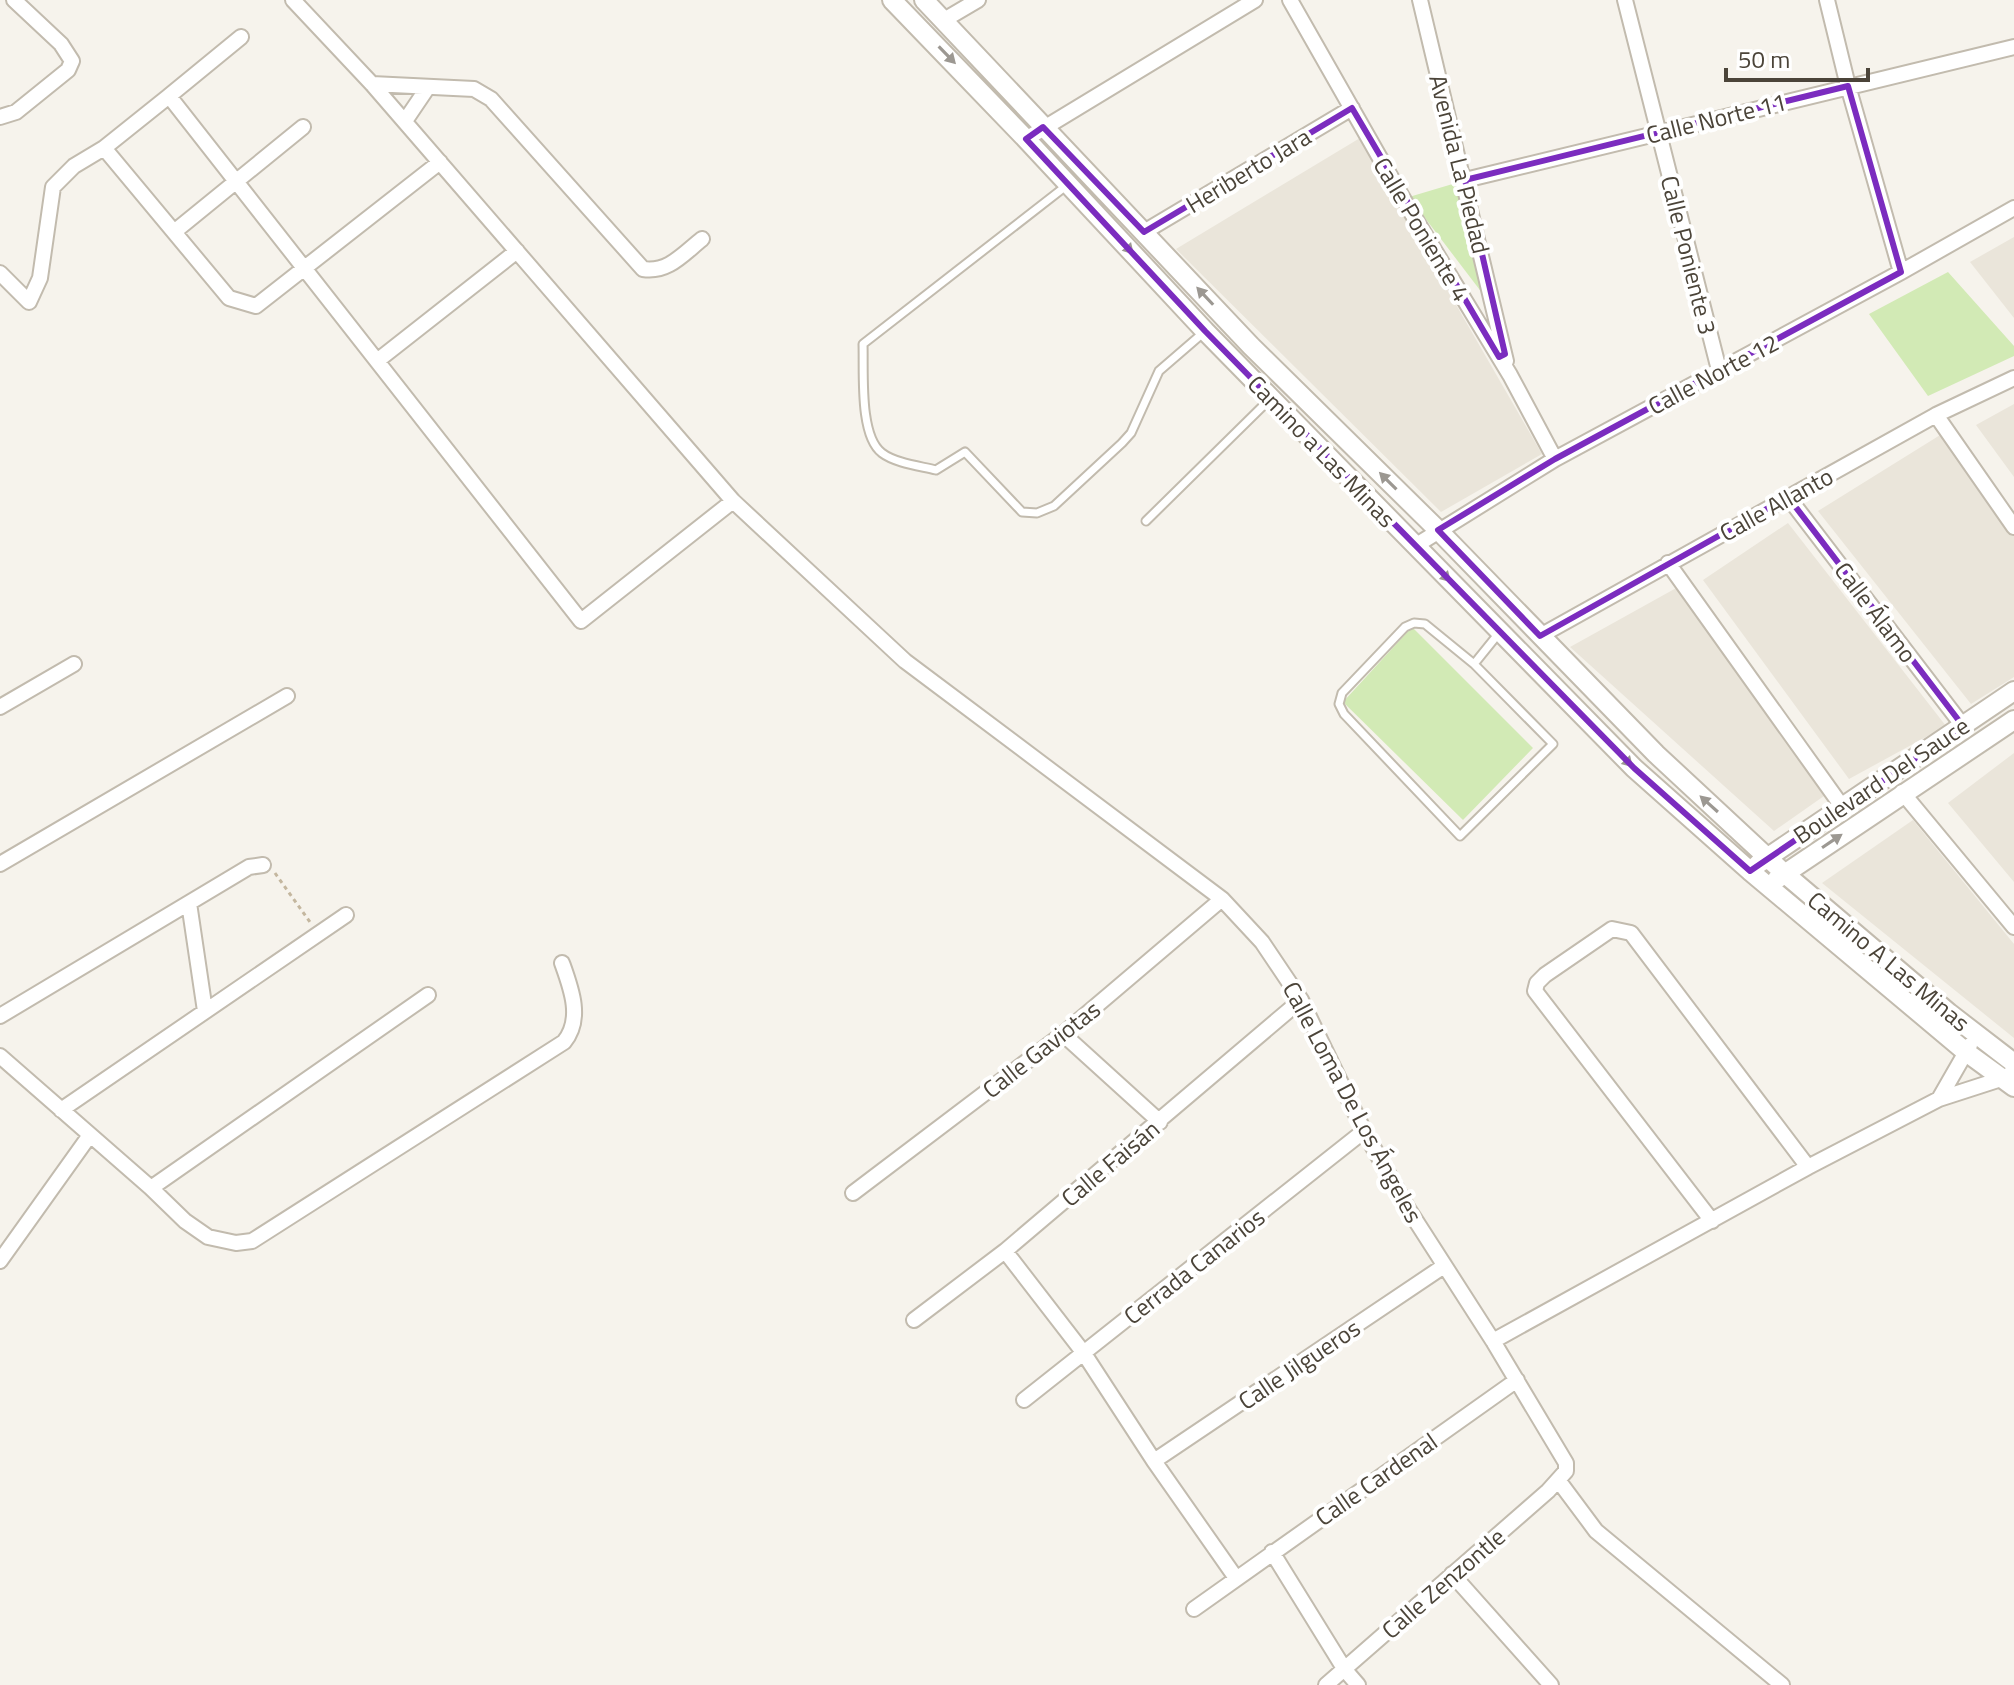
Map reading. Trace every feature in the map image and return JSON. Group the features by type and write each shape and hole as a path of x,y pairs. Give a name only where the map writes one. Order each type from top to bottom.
{"street":[{"path":"0,117 16,112 68,70 72,61 61,44 14,0"},
{"name":"Calle Loma De Los Ángeles","path":"293,0 405,121 733,501 905,661 1222,899 1262,942 1301,1000 1364,1131 1566,1463 1566,1471 1558,1480"},
{"name":"Camino a Las Minas","path":"892,0 1205,331 1634,768 1768,886"},
{"name":"Camino a Las Minas","path":"924,0 1251,346 1438,530 1656,754 1767,856"},
{"path":"944,20 978,0"},
{"path":"1026,139 1255,0"},
{"name":"Calle Poniente 4","path":"1290,0 1510,375 1555,459"},
{"name":"Avenida La Piedad","path":"1420,0 1510,375"},
{"name":"Calle Poniente 3","path":"1625,0 1719,370"},
{"path":"1827,0 1901,272"},
{"path":"0,273 29,302 40,278 53,187 74,166 104,148 241,37"},
{"name":"Calle Norte 11","path":"1465,180 2014,47"},
{"path":"372,84 474,89 491,99 643,269 654,271 666,268 702,239"},
{"path":"405,121 428,87"},
{"path":"169,96 581,621 733,501"},
{"name":"Heriberto Jara","path":"1144,232 1352,108"},
{"path":"174,232 303,127"},
{"path":"104,148 229,298 256,306 440,162"},
{"name":"Calle Norte 12","path":"1415,546 1555,459 2014,208"},
{"path":"377,361 517,251"},
{"name":"Calle Allanto","path":"1540,636 1936,415 2014,378"},
{"path":"1936,415 2014,527"},
{"name":"Calle Álamo","path":"1788,497 1963,726"},
{"path":"1668,563 1841,805"},
{"path":"0,707 74,664"},
{"name":"Boulevard Del Sauce","path":"1750,871 1841,805 2014,691"},
{"path":"0,864 287,696"},
{"name":"Boulevard Del Sauce","path":"1768,886 1902,792 2014,720"},
{"path":"1902,792 2014,927"},
{"name":"Camino A Las Minas","path":"1767,856 1978,1035 2011,1075"},
{"path":"0,1016 249,867 263,865"},
{"name":"Camino A Las Minas","path":"1768,886 1966,1052 2011,1075"},
{"name":"Calle Gaviotas","path":"853,1193 1063,1034 1222,899"},
{"path":"189,903 205,1011"},
{"path":"61,1110 346,915"},
{"path":"1712,1221 1535,991 1537,983 1545,975 1612,929 1631,933 1808,1167"},
{"path":"1,1059 185,1221 208,1237 236,1243 252,1241 564,1042 574,1025 574,1009 562,963"},
{"path":"151,1188 428,995"},
{"name":"Calle Faisán","path":"914,1320 1005,1251 1301,1000"},
{"path":"1063,1034 1160,1122"},
{"path":"1939,1099 1978,1035"},
{"path":"1493,1341 1662,1246 1939,1099 2011,1075"},
{"name":"Cerrada Canarios","path":"1024,1400 1364,1131"},
{"path":"0,1261 90,1135"},
{"path":"1005,1251 1083,1352 1236,1578"},
{"name":"Calle Jilgueros","path":"1154,1461 1444,1266"},
{"name":"Calle Cardenal","path":"1194,1609 1517,1380"},
{"path":"1558,1480 1596,1531 1782,1685"},
{"name":"Calle Zenzontle","path":"1326,1685 1558,1480"},
{"path":"1272,1552 1345,1670 1358,1685"},
{"path":"1452,1574 1551,1685"}],"lane":[{"path":"1068,184 863,344 867,428 873,444 883,455 936,470 965,452 1022,512 1037,513 1054,506 1131,433 1159,371 1205,331"},
{"path":"1146,521 1271,398"},
{"path":"1414,623 1425,624 1474,664 1553,744 1460,836 1344,714 1339,704 1342,693 1405,627 1414,623"},
{"path":"1474,664 1500,631"}],"path":[{"path":"263,865 274,873 319,935"}],"highlighted area":[{"path":"1848,86 1901,272 1555,459 1438,530 1540,636 1788,497 1963,726 1750,871 1634,768 1205,331 1026,139 1043,127 1144,232 1352,108 1499,357 1505,354 1465,180"}],"shaded area":[{"path":"1360,138 1542,454 1441,512 1176,249"},
{"path":"2014,237 2014,318 1970,262"},
{"path":"2014,404 2014,477 1976,425"},
{"path":"1945,432 2014,536 2014,677 1971,704 1818,511"},
{"path":"1788,523 1946,726 1849,779 1703,580"},
{"path":"1678,587 1824,796 1774,831 1570,647"},
{"path":"2014,753 2014,882 1948,803"},
{"path":"1913,820 2014,944 2014,1038 1822,883"}],"green space":[{"path":"1456,183 1489,302 1409,197"},
{"path":"1948,272 2014,346 2014,356 1928,396 1869,314"},
{"path":"1412,627 1533,748 1463,820 1343,702"}]}
